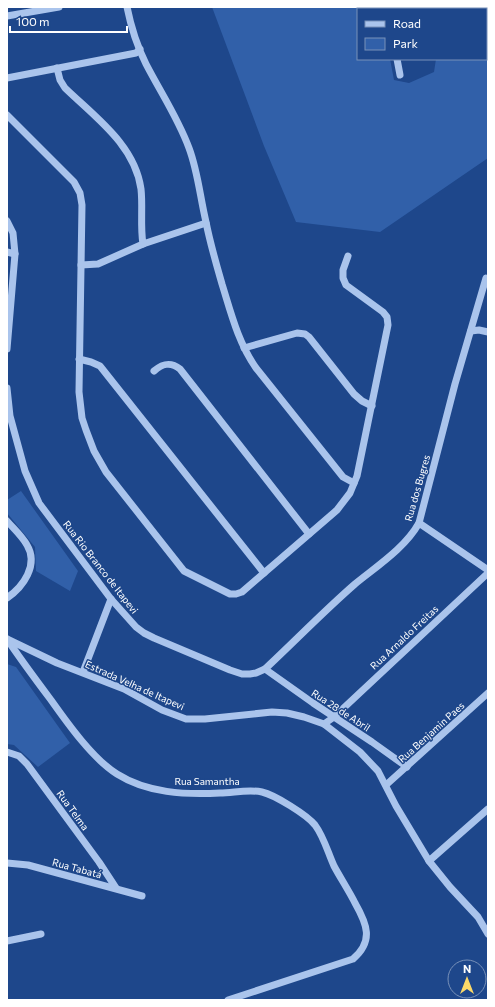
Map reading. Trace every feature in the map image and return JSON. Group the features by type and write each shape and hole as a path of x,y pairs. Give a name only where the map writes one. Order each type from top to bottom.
{"street":[{"path":"7,16 59,7"},
{"path":"127,7 140,49 153,77 177,118 190,149 195,165 206,223 235,328 244,348 256,368 343,477 354,483"},
{"path":"7,78 136,53 140,49"},
{"path":"397,60 400,75"},
{"path":"57,68 60,80 65,88 118,139 133,161 141,189 143,244"},
{"path":"7,115 74,182 79,189 82,205 79,392 81,412 94,452 106,472 184,571 227,593 233,594 242,592 337,510 350,493 360,468 388,328 388,321 383,312 346,286 343,278 343,270 348,256"},
{"path":"7,222 13,233 15,254 7,349"},
{"path":"81,265 98,264 143,244 206,223"},
{"path":"7,252 15,254"},
{"name":"Rua dos Bugres","path":"265,668 354,585 397,549 414,531 419,523 455,384 486,278"},
{"path":"471,331 479,330 488,332"},
{"path":"244,348 297,333 305,334 309,337 354,394 372,406"},
{"path":"79,359 100,366 264,573"},
{"path":"154,371 164,364 172,364 180,369 309,534"},
{"name":"Rua Rio Branco de Itapevi","path":"7,388 8,416 25,472 39,503 112,599 136,627 154,638 199,658 242,674 256,673 265,668"},
{"path":"7,521 28,546 31,554 31,565 22,583 17,591 7,598"},
{"path":"419,523 488,571"},
{"name":"Rua Arnaldo Freitas","path":"324,724 334,717 488,571"},
{"path":"83,672 112,599"},
{"name":"Estrada Velha de Itapevi","path":"7,639 57,663 124,689 162,710 186,719 205,719 272,712 288,713 324,724 370,760 386,785 396,806 430,860 450,887 486,925 488,934"},
{"name":"Rua Samantha","path":"7,639 88,748 116,774 144,787 179,793 263,792 298,811 316,826 334,866 366,925 367,932 363,948 353,959 228,1000"},
{"name":"Rua 28 de Abril","path":"265,668 313,704 372,742 407,767"},
{"name":"Rua Benjamin Paes","path":"386,785 488,693"},
{"name":"Rua Telma","path":"7,752 19,756 27,764 99,862 116,888"},
{"path":"430,860 487,812"},
{"name":"Rua Tabatá","path":"7,863 28,865 142,896"},
{"path":"7,941 42,934"}],"green space":[{"path":"212,7 381,7 357,8 357,60 390,60 394,80 409,83 434,72 436,60 487,60 487,8 451,7 488,7 488,158 380,232 296,222 264,146"},
{"path":"21,491 78,571 70,591 36,571 35,547 7,513 7,500"},
{"path":"7,664 16,667 70,743 38,767 14,745 7,744"}]}
